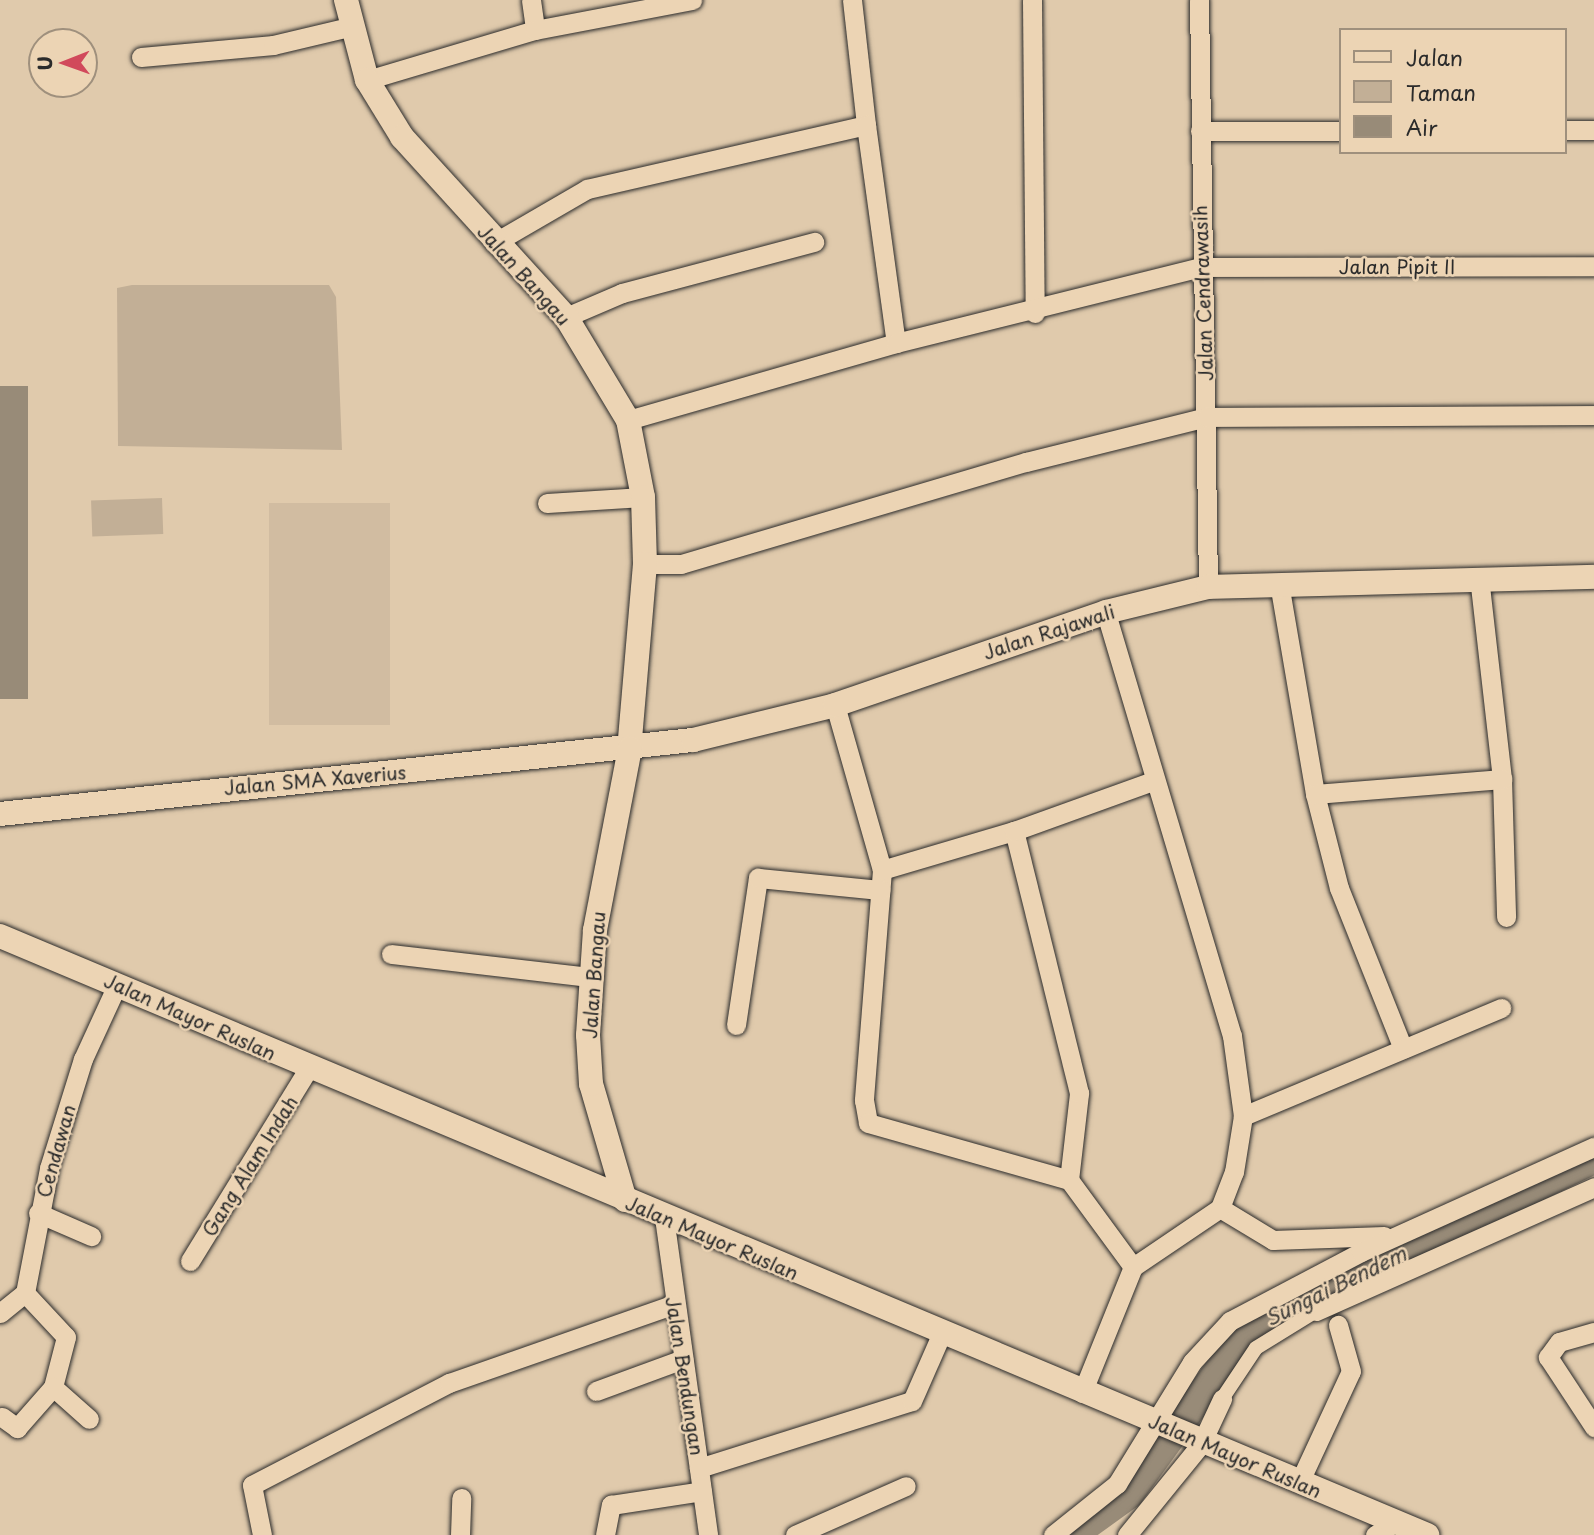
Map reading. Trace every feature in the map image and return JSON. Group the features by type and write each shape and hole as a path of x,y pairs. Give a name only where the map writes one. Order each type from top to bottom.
{"street":[{"name":"Jalan Bangau","path":"346,0 349,27 367,80 402,137 494,243 566,317 628,420 643,497 645,564 630,744 591,978 591,1084 625,1200"},
{"path":"531,0 535,30"},
{"path":"367,80 535,30 692,0"},
{"path":"852,0 896,343"},
{"path":"1032,0 1035,313"},
{"name":"Jalan Cendrawasih","path":"1199,0 1200,267 1207,417 1208,587"},
{"path":"141,57 273,45 349,27"},
{"path":"494,243 587,189 866,125"},
{"path":"1200,131 1338,131"},
{"path":"1566,131 1594,131"},
{"path":"566,317 622,293 814,242"},
{"name":"Jalan Pipit II","path":"628,420 896,343 1035,313 1200,267 1594,266"},
{"path":"645,564 681,564 1026,462 1207,417 1594,415"},
{"path":"547,503 643,497"},
{"path":"1479,577 1502,779 1506,917"},
{"name":"Jalan Rajawali","path":"630,744 724,730 835,705 1106,612 1208,587 1479,577 1594,577"},
{"path":"1279,583 1315,794 1339,888 1403,1049"},
{"path":"1082,1393 1133,1267 1220,1208 1234,1172 1243,1116 1232,1036 1153,781 1106,612"},
{"path":"835,705 881,880 864,1100 868,1123 1069,1180 1133,1267"},
{"name":"Jalan SMA Xaverius","path":"0,814 605,751 630,744"},
{"path":"1315,794 1502,779"},
{"path":"736,1025 758,878 881,880 1153,781"},
{"path":"1014,831 1079,1093 1069,1180"},
{"name":"Jalan Mayor Ruslan","path":"0,936 308,1069 941,1335 1427,1535"},
{"path":"391,954 591,978"},
{"name":"Cendawan","path":"24,1293 38,1213 83,1059 117,985"},
{"path":"1243,1116 1501,1008"},
{"name":"Gang Alam Indah","path":"190,1261 308,1069"},
{"path":"1053,1535 1117,1484 1192,1362 1230,1321 1398,1235 1594,1147"},
{"path":"1127,1535 1199,1443 1222,1399 1256,1348 1316,1311 1594,1188"},
{"path":"1220,1208 1273,1240 1398,1235"},
{"path":"38,1213 91,1236"},
{"name":"Jalan Bendungan","path":"664,1217 708,1535"},
{"path":"0,1313 24,1293 66,1337 53,1387 17,1428 2,1417"},
{"path":"262,1535 252,1485 449,1383 674,1304"},
{"path":"1299,1483 1351,1371 1338,1325"},
{"path":"1594,1332 1559,1342 1548,1357 1594,1427"},
{"path":"699,1468 912,1401 941,1335"},
{"path":"596,1391 684,1359"},
{"path":"53,1387 89,1419"},
{"path":"795,1535 906,1486"},
{"path":"605,1535 611,1505 702,1491"},
{"path":"460,1535 461,1498"},
{"path":"1375,1535 1396,1522"}],"shaded area":[{"path":"269,503 390,503 390,725 269,725"}],"green space":[{"path":"132,285 329,285 336,297 342,450 118,446 117,288"},
{"path":"162,498 163,534 92,536 91,500"}],"water":[{"path":"0,386 28,386 28,699 0,699"}],"waterway":[{"name":"Sungai Bendem","path":"1072,1535 1129,1494 1252,1325 1594,1159"}]}
